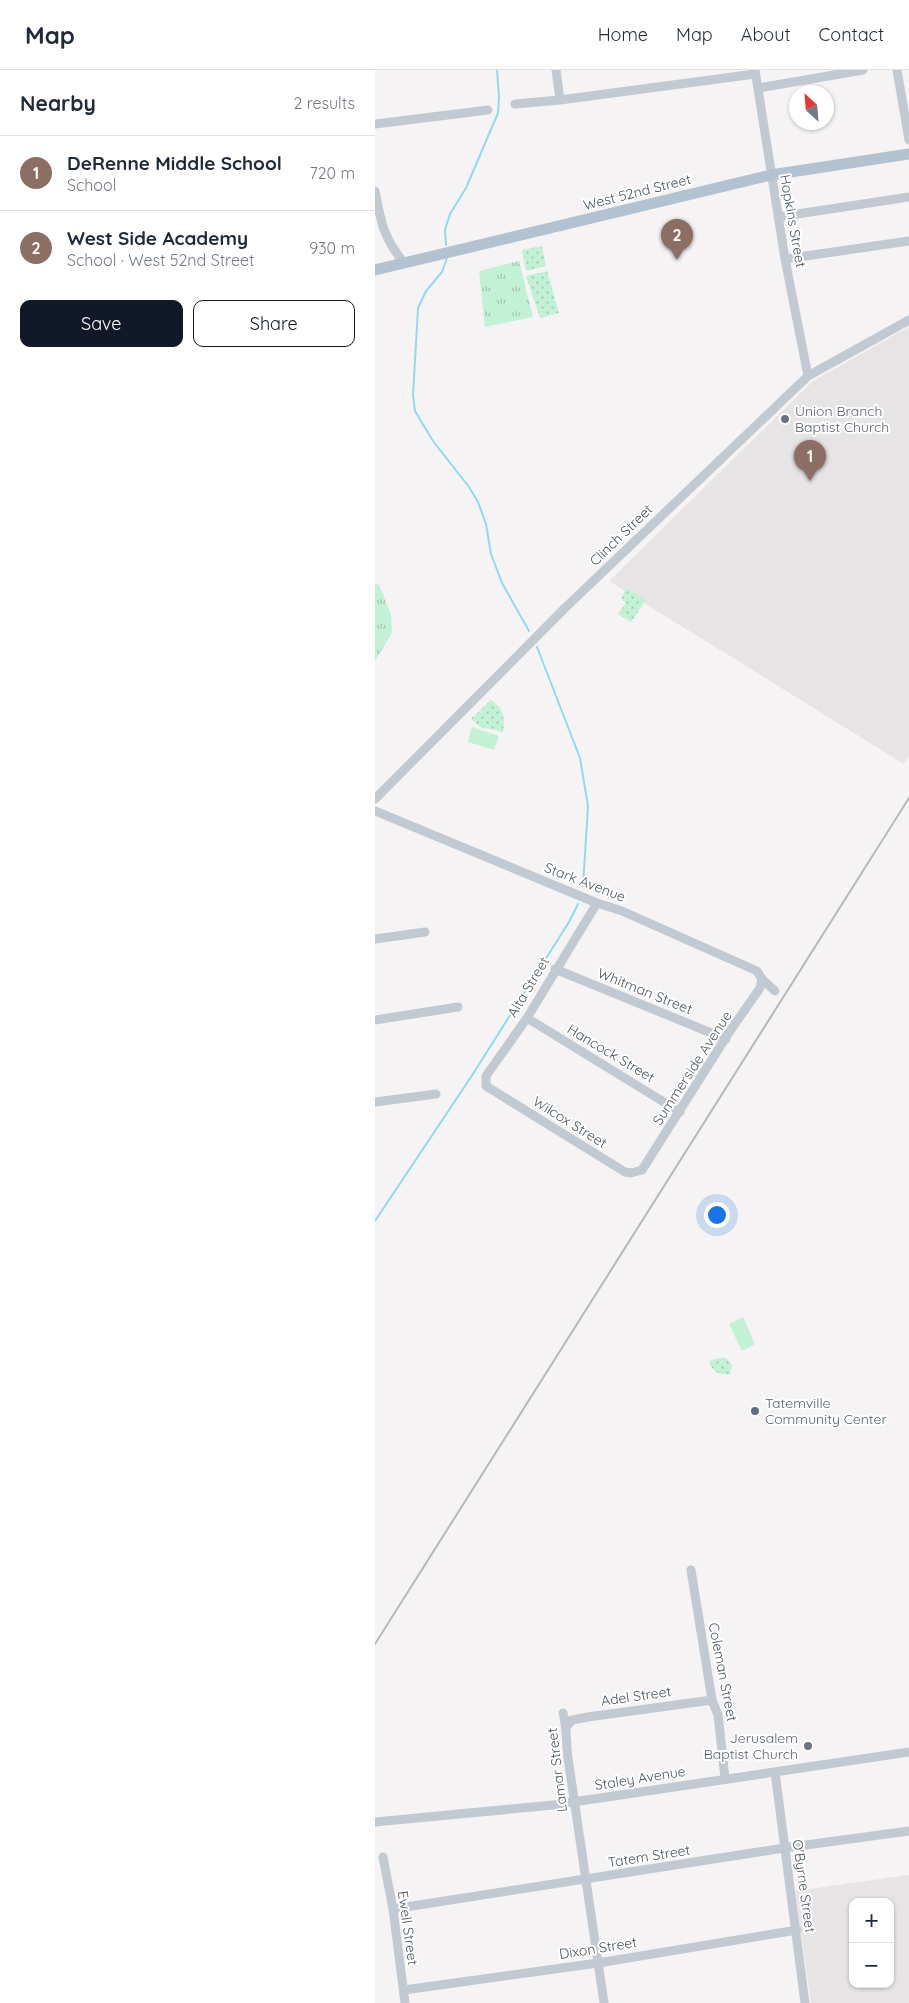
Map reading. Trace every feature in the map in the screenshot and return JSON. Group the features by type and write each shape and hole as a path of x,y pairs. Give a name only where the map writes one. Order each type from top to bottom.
{"main road":[{"name":"West 52nd Street","path":"375,270 771,175 909,154"}],"street":[{"path":"555,70 560,100"},
{"path":"758,88 863,70"},
{"path":"897,70 909,140"},
{"path":"515,104 560,100 755,72"},
{"name":"Hopkins Street","path":"755,72 785,258 808,376"},
{"path":"375,124 487,110"},
{"path":"375,191 381,225 393,249 404,262"},
{"path":"778,217 909,197"},
{"path":"785,258 909,241"},
{"name":"Clinch Street","path":"375,799 565,608 808,376 909,320"},
{"name":"Stark Avenue","path":"375,811 597,903 622,911 757,971 761,979 775,991"},
{"name":"Alta Street","path":"486,1086 486,1076 527,1018 555,969 597,903"},
{"path":"375,939 425,932"},
{"name":"Whitman Street","path":"555,969 726,1039"},
{"name":"Summerside Avenue","path":"642,1170 760,988 761,979"},
{"path":"375,1020 458,1007"},
{"name":"Hancock Street","path":"527,1018 680,1112"},
{"name":"Wilcox Street","path":"486,1086 625,1172 631,1173 642,1170"},
{"path":"375,1102 436,1094"},
{"name":"Coleman Street","path":"691,1570 711,1700 718,1715 725,1778"},
{"name":"Adel Street","path":"567,1726 572,1720 588,1716 711,1700"},
{"name":"Lamar Street","path":"563,1713 567,1726 565,1731 604,2003"},
{"name":"Staley Avenue","path":"375,1822 575,1802 725,1778 909,1752"},
{"name":"O'Byrne Street","path":"775,1772 805,2003"},
{"name":"Tatem Street","path":"393,1909 785,1848 909,1831"},
{"name":"Ewell Street","path":"383,1857 393,1909 405,2003"},
{"name":"Dixon Street","path":"404,1990 598,1963 797,1930"}],"shaded area":[{"path":"909,327 909,756 904,764 609,581 813,381"},
{"path":"909,1875 909,2003 811,2003 795,1891"}],"green space":[{"path":"542,246 546,266 526,271 522,250"},
{"path":"519,261 533,317 485,327 479,271"},
{"path":"547,271 559,313 540,318 526,276"},
{"path":"375,583 379,585 391,614 392,633 375,661"},
{"path":"626,588 646,600 631,622 618,614 626,603 622,600 622,597"},
{"path":"491,700 499,707 503,714 503,732 481,727 471,719"},
{"path":"472,727 499,736 494,750 468,742"},
{"path":"743,1317 755,1344 742,1351 729,1324"},
{"path":"726,1358 732,1365 730,1374 717,1372 709,1362 714,1359"}],"waterway":[{"path":"446,245 445,230 450,214 466,188 498,113 497,70"},
{"path":"447,258 442,272 426,291 418,308 413,395 415,411 433,441 469,487 478,502 486,524 491,554 502,583 529,631"},
{"path":"537,647 580,758 588,806 583,886"},
{"path":"375,1221 471,1077 569,922 578,904"}],"railway":[{"path":"375,1644 909,798"}],"place":[{"name":"West Side Academy","path":"677,260"},
{"name":"Union Branch Baptist Church","path":"785,419"},
{"name":"DeRenne Middle School","path":"810,481"},
{"name":"Tatemville Community Center","path":"755,1411"},
{"name":"Jerusalem Baptist Church","path":"808,1746"}]}
